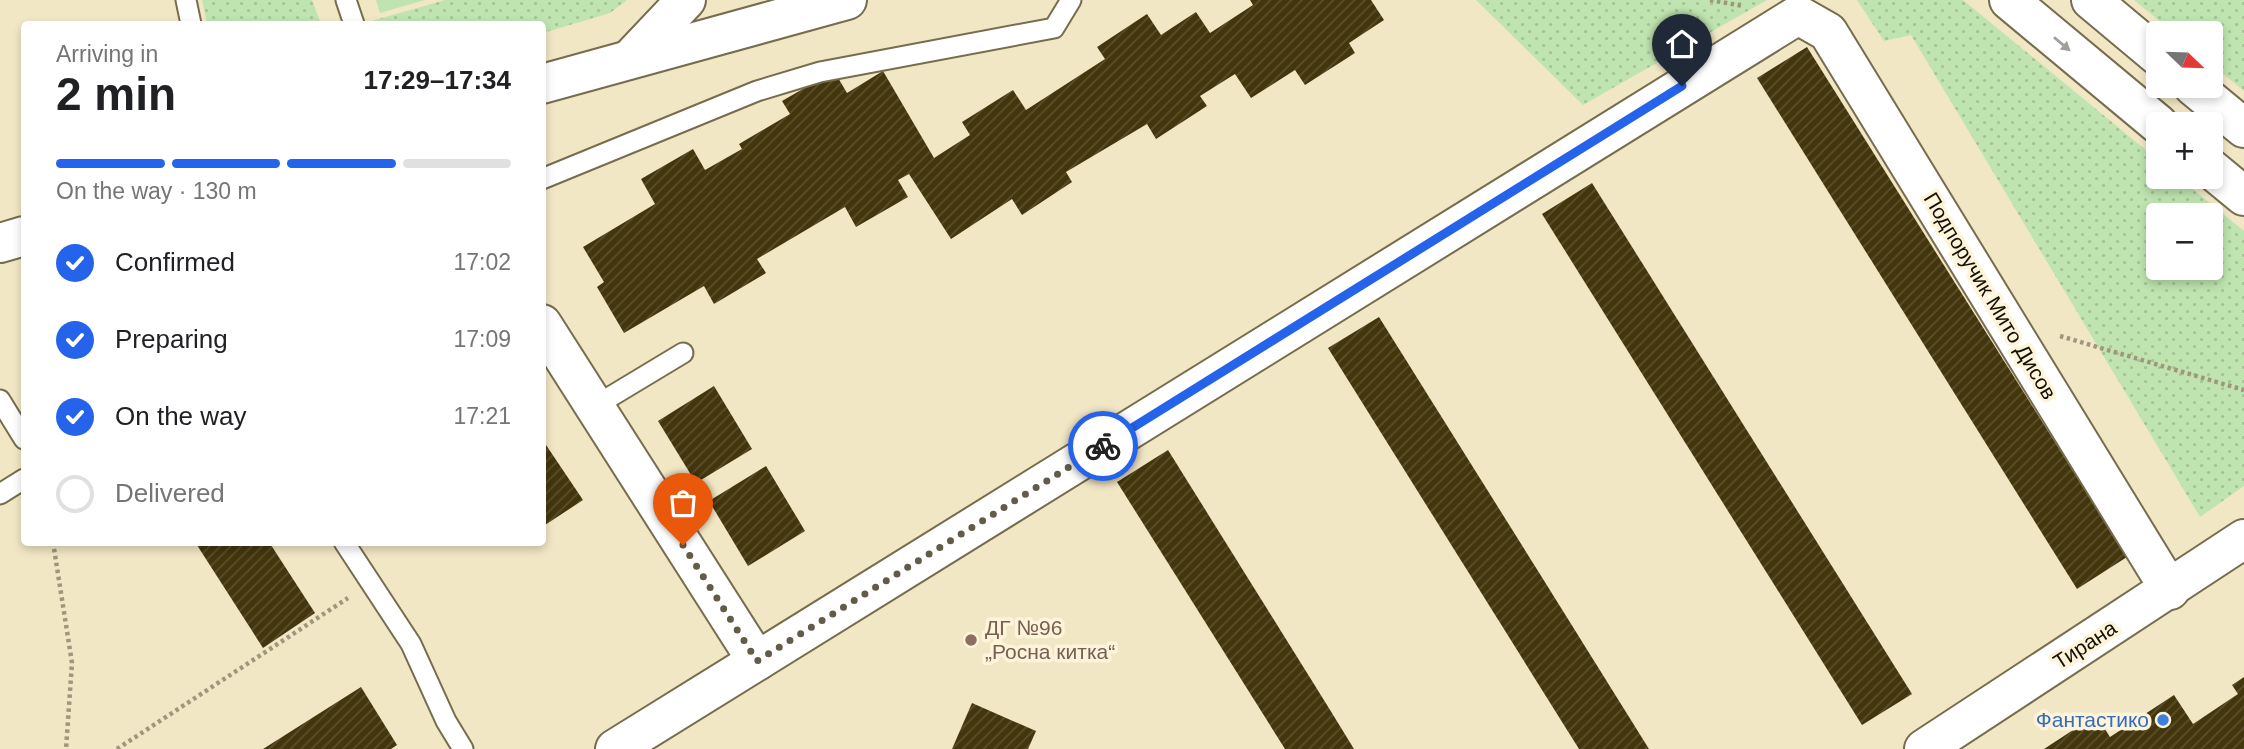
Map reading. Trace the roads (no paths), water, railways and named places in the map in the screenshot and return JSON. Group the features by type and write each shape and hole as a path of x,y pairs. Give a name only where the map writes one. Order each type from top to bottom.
{"street":[{"path":"632,57 685,0"},
{"path":"546,83 847,0"},
{"path":"2009,0 2146,114"},
{"path":"2091,0 2146,46"},
{"name":"Подпоручик Мито Дисов","path":"757,661 1798,15 1828,32 2169,590"},
{"path":"2208,98 2244,128"},
{"path":"2223,179 2244,196"},
{"path":"0,243 21,237"},
{"path":"546,330 757,661 615,749"},
{"name":"Тирана","path":"1927,748 2244,539"}],"lane":[{"path":"186,0 190,21"},
{"path":"346,0 353,21"},
{"path":"546,177 757,91 820,72 1054,28 1071,0"},
{"path":"595,406 683,353"},
{"path":"0,400 21,434"},
{"path":"0,494 21,481"},
{"path":"347,546 411,644 446,721 463,749"}],"place":[{"name":"ДГ №96 „Росна китка“","path":"971,640"},
{"name":"Фантастико","path":"2163,720"}]}
